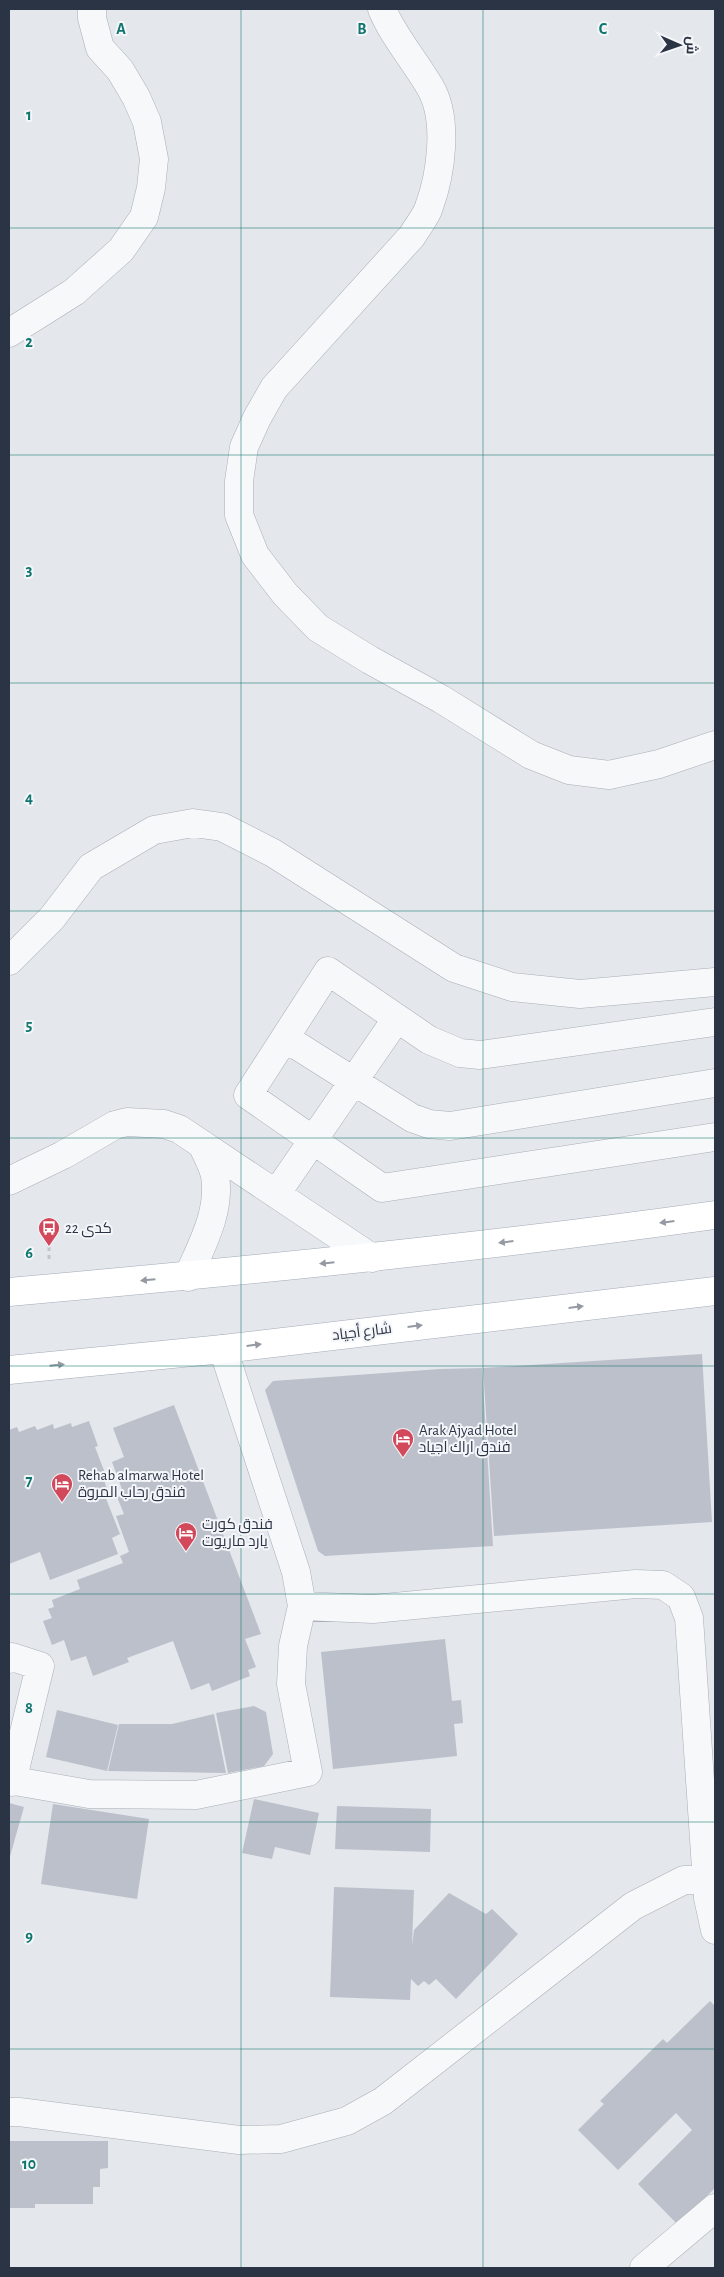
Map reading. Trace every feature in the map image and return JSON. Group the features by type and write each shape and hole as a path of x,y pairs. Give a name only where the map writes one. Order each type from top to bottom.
{"main road":[{"path":"9,1292 188,1277 372,1258 715,1215"},
{"name":"شارع أجياد","path":"9,1370 223,1349 715,1291"}],"street":[{"path":"9,333 74,292 121,250 144,217 151,188 154,159 147,122 136,97 120,70 100,48 92,18 92,9"},
{"path":"382,9 432,89 439,114 441,136 440,171 429,208 412,236 274,388 257,418 244,447 239,481 239,515 255,555 285,594 318,628 370,660 441,699 531,755 568,770 609,775 659,764 715,745"},
{"path":"9,961 52,918 91,867 154,830 193,822 222,827 231,831 273,853 454,968 512,988 580,994 715,982"},
{"path":"715,1022 480,1055 460,1054 429,1040 328,972 248,1095 382,1188 715,1137"},
{"path":"276,1194 397,1018"},
{"path":"285,1038 412,1118 429,1124 450,1126 715,1083"},
{"path":"9,1182 63,1155 115,1125 127,1122 164,1124 179,1129 372,1258"},
{"path":"188,1277 209,1226 216,1202 215,1175 202,1144"},
{"path":"9,1659 12,1656 40,1666 11,1781 89,1794 196,1794 308,1772 291,1684 293,1646 302,1606 296,1572 223,1349"},
{"path":"302,1606 373,1610 636,1584 663,1585 681,1598 689,1618 715,1930"},
{"path":"9,2112 239,2140 281,2140 347,2120 383,2101 633,1906 684,1880 711,1892"},
{"path":"644,2268 715,2208"}],"building":[{"path":"702,1354 712,1522 494,1536 483,1368"},
{"path":"482,1368 493,1546 325,1556 318,1551 265,1390 273,1381 440,1369"},
{"path":"174,1405 261,1634 245,1639 256,1667 248,1670 250,1676 212,1691 209,1683 191,1690 173,1641 127,1658 129,1662 93,1676 86,1656 71,1661 64,1640 52,1645 43,1621 52,1618 48,1609 54,1607 52,1600 80,1589 77,1580 123,1563 120,1556 129,1552 116,1516 124,1514 117,1497 124,1495 112,1462 124,1457 113,1428"},
{"path":"89,1421 98,1446 95,1447 105,1473 102,1474 107,1489 103,1491 120,1534 112,1538 118,1554 50,1580 40,1552 9,1564 9,1430 17,1427 19,1432 35,1426 37,1430 53,1424 54,1429 71,1423 72,1427"},
{"path":"445,1639 452,1701 461,1700 463,1723 454,1724 457,1756 333,1769 321,1652"},
{"path":"254,1706 266,1712 273,1754 264,1766 228,1773 216,1713"},
{"path":"57,1710 118,1725 107,1771 46,1757"},
{"path":"214,1714 226,1773 108,1771 119,1724 172,1724"},
{"path":"254,1799 319,1813 310,1855 275,1847 272,1859 242,1853"},
{"path":"9,1803 24,1807 9,1860"},
{"path":"53,1804 149,1819 137,1899 41,1884"},
{"path":"337,1806 431,1809 430,1852 335,1849"},
{"path":"334,1887 414,1890 412,1946 414,1930 449,1893 486,1914 492,1909 518,1934 456,1999 436,1979 429,1985 424,1981 418,1986 411,1979 410,2000 330,1997"},
{"path":"710,2001 715,2006 715,2188 678,2225 638,2184 692,2130 676,2113 618,2170 578,2130 604,2104 600,2101 663,2039 667,2043"},
{"path":"9,2141 108,2141 108,2168 100,2169 100,2187 93,2187 93,2204 35,2204 35,2208 9,2208"}],"place":[{"name":"كدى 22","path":"49,1247"},
{"name":"Arak Ajyad Hotel فندق اراك اجياد","path":"403,1458"},
{"name":"Rehab almarwa Hotel فندق رحاب المروة","path":"62,1503"},
{"name":"فندق كورت يارد ماريوت","path":"186,1552"}]}
